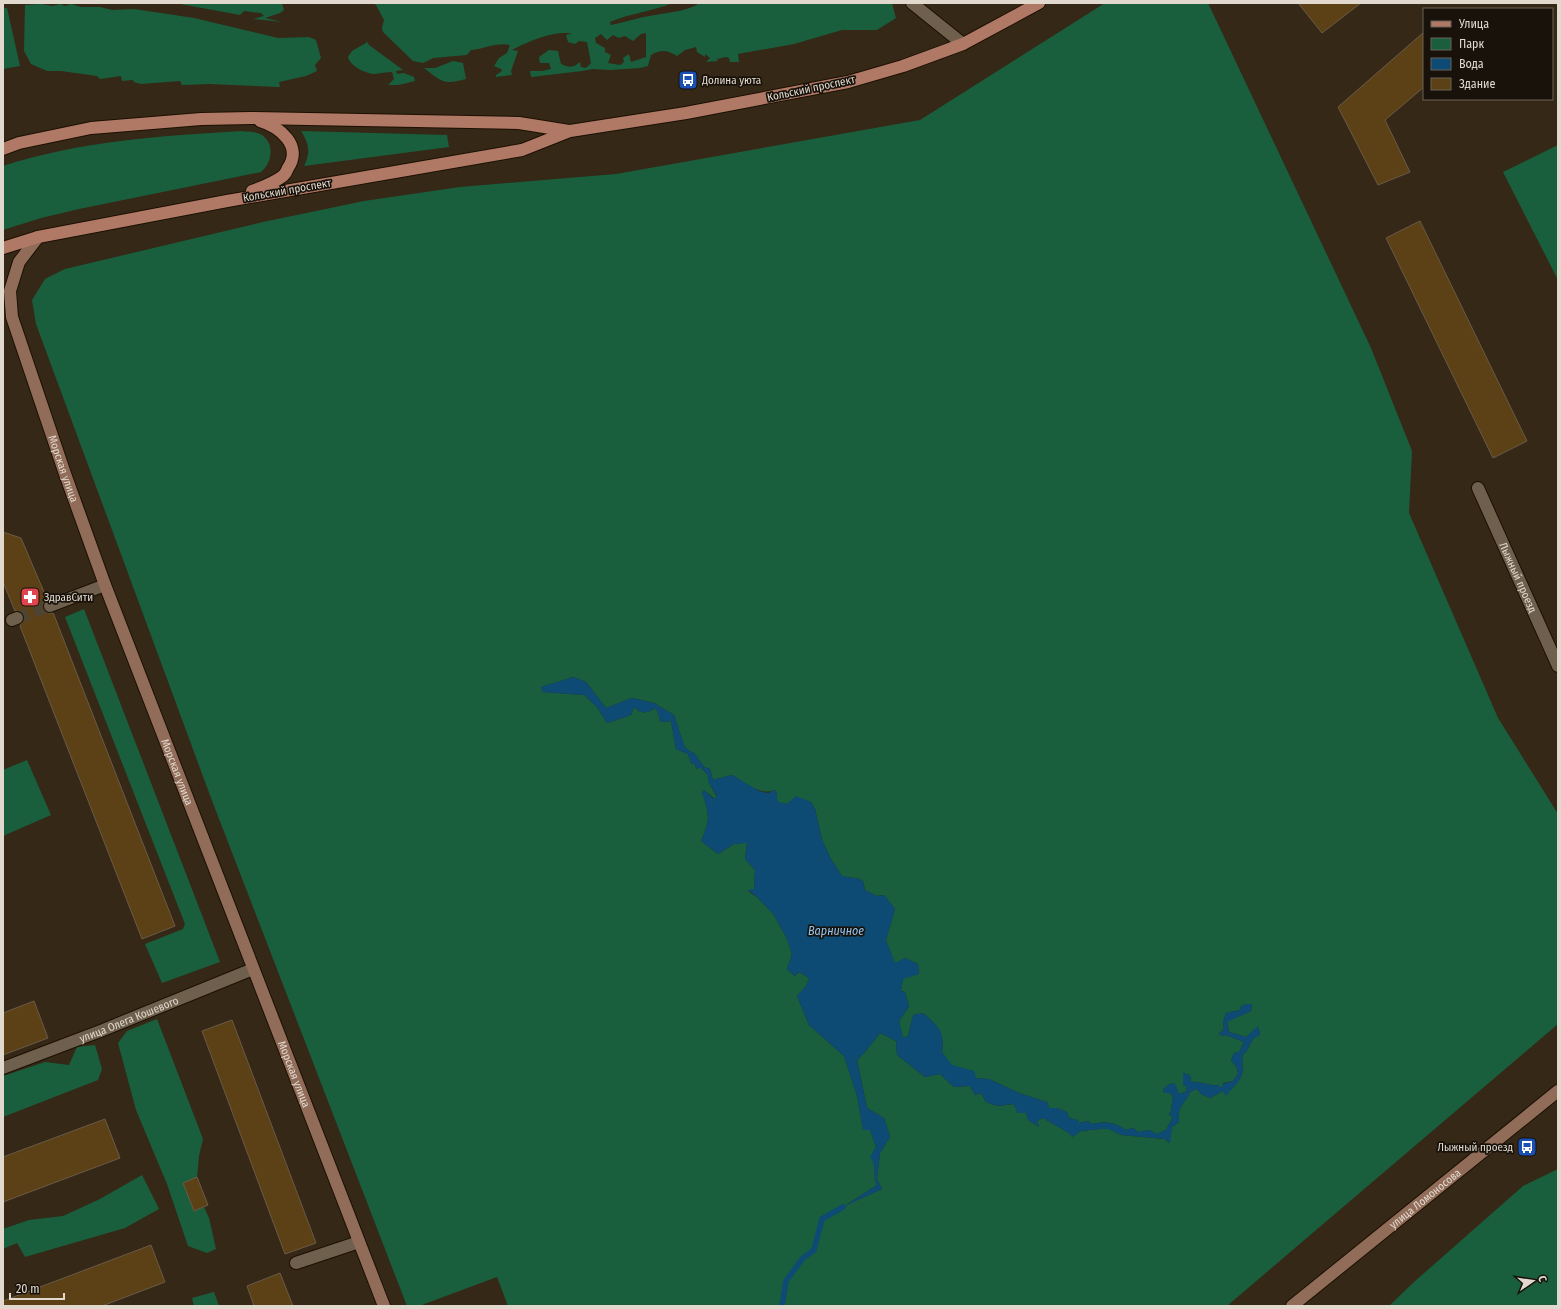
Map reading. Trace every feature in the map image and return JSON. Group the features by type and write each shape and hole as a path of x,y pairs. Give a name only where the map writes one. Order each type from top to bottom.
{"main road":[{"name":"Кольский проспект","path":"3,248 38,237 227,200 522,150 570,131 686,113 848,82 903,66 963,44 1039,3"},
{"name":"Кольский проспект","path":"3,149 18,144 91,128 201,119 251,118 519,123 570,131"},
{"path":"227,200 272,183 284,175 292,162 293,151 290,142 281,132 271,124 251,118"}],"street":[{"path":"912,3 963,44"},
{"name":"Морская улица","path":"38,237 19,262 10,291 8,313 105,585 384,1306"},
{"name":"Лыжный проезд","path":"1478,488 1558,666"},
{"path":"50,606 105,585"},
{"name":"улица Олега Кошевого","path":"3,1068 103,1030 253,969"},
{"name":"улица Ломоносова","path":"1292,1306 1558,1091"},
{"path":"296,1263 359,1242"}],"green space":[{"path":"175,3 282,3 284,10 280,13 265,18 282,22 253,19 264,16 261,13 244,11 240,15"},
{"path":"373,3 673,3 618,19 610,22 611,25 681,10 697,5 697,3 892,3 896,18 877,30 842,30 794,44 738,54 739,62 730,62 729,58 726,57 717,59 718,61 706,62 710,58 705,54 705,57 697,52 696,47 685,50 677,56 667,51 658,52 651,55 648,66 640,68 610,70 593,69 531,77 530,71 551,69 549,63 540,63 539,57 549,50 558,51 561,64 567,66 571,67 580,62 581,67 586,68 591,63 587,42 579,41 575,44 568,42 566,35 572,34 558,33 533,40 512,50 518,51 511,71 512,75 496,77 496,75 502,71 494,66 499,58 507,53 510,45 495,45 471,50 467,55 433,58 423,63 413,61 383,32 382,28 384,20 376,5","holes":["646,33 646,57 631,62 629,54 623,58 624,62 620,65 608,63 611,55 605,52 605,48 596,43 595,38 601,34 607,40 613,35 619,38 625,36 633,41 641,34"]},
{"path":"1105,3 1208,3 1371,348 1412,451 1409,513 1498,718 1558,814 1558,1024 1227,1306 508,1306 497,1277 419,1306 407,1306 211,798 36,324 32,300 45,279 65,269 263,222 364,201 460,187 616,174 920,120","holes":["573,677 586,682 606,708 632,698 654,703 674,715 685,748 695,754 704,767 710,769 713,780 732,775 758,790 776,790 777,802 787,804 796,797 811,802 815,809 822,840 831,859 842,876 856,878 863,881 865,890 877,896 884,895 895,909 886,940 895,964 905,958 918,964 919,974 903,978 901,991 905,992 909,1006 899,1021 903,1038 908,1036 913,1015 923,1013 936,1025 939,1030 943,1045 942,1052 952,1066 973,1071 976,1078 989,1079 1019,1093 1047,1102 1049,1108 1057,1108 1067,1112 1069,1118 1078,1120 1079,1123 1089,1121 1091,1124 1110,1123 1118,1125 1126,1130 1133,1128 1139,1132 1150,1130 1156,1134 1166,1130 1173,1117 1169,1115 1173,1096 1169,1093 1164,1093 1163,1090 1168,1085 1174,1083 1179,1094 1187,1091 1186,1086 1183,1085 1183,1073 1190,1075 1191,1082 1219,1085 1219,1088 1222,1087 1223,1083 1233,1081 1238,1074 1237,1068 1231,1060 1234,1053 1239,1052 1244,1042 1226,1035 1221,1036 1219,1033 1224,1029 1223,1022 1226,1013 1240,1010 1241,1006 1252,1004 1251,1011 1227,1021 1229,1032 1246,1037 1258,1027 1260,1034 1253,1039 1246,1052 1243,1054 1243,1072 1241,1077 1226,1095 1223,1091 1210,1098 1201,1094 1197,1089 1190,1092 1180,1108 1179,1122 1172,1127 1169,1143 1165,1139 1121,1135 1109,1129 1081,1131 1072,1137 1069,1133 1043,1118 1037,1121 1039,1127 1028,1120 1026,1112 1018,1113 1014,1104 997,1106 986,1102 981,1093 975,1095 970,1086 954,1087 940,1074 925,1077 897,1055 896,1041 880,1033 857,1060 867,1108 884,1118 890,1137 880,1153 877,1179 882,1189 846,1205 877,1185 874,1165 871,1157 876,1147 870,1130 863,1129 857,1096 844,1056 809,1025 797,996 806,986 809,978 799,972 795,976 787,969 792,954 787,939 774,915 758,898 748,891 754,889 755,870 745,859 747,842 734,844 718,854 701,841 708,817 708,812 702,793 704,790 715,799 717,797 709,783 708,775 700,767 696,769 695,764 691,763 688,754 676,749 671,721 661,722 656,708 650,711 642,712 634,707 631,715 607,723 597,707 584,695 543,692 541,687"]},
{"path":"41,4 53,6 60,4 65,6 71,4 81,7 100,7 112,10 134,9 194,18 278,38 309,37 316,40 321,58 315,65 317,71 306,76 279,82 280,87 209,84 182,85 180,81 141,84 134,82 133,80 122,81 121,76 100,79 97,76 61,71 47,71 31,64 24,51 25,5"},
{"path":"3,8 7,8 20,66 3,69"},
{"path":"366,41 369,45 403,70 396,71 397,74 404,73 414,77 415,81 399,85 388,85 394,79 392,72 371,74 355,66 348,57 352,51 366,43"},
{"path":"453,61 463,63 466,79 452,82 443,81 424,68 435,68"},
{"path":"241,131 258,133 268,142 271,152 270,158 265,168 261,172 79,209 41,218 3,230 3,166 91,145 180,135"},
{"path":"301,131 447,135 449,147 304,166 308,157 308,148"},
{"path":"1558,145 1558,280 1503,172"},
{"path":"84,609 220,962 162,983 145,944 183,929 185,924 65,617"},
{"path":"27,760 51,815 3,836 3,770"},
{"path":"157,1019 203,1139 199,1156 197,1177 183,1183 194,1211 204,1207 209,1218 216,1249 207,1253 188,1246 167,1184 136,1110 118,1043 127,1031"},
{"path":"95,1045 102,1069 98,1080 3,1117 3,1076 45,1062 69,1065 77,1047"},
{"path":"1558,1169 1558,1306 1389,1306 1414,1282 1523,1186"},
{"path":"142,1175 159,1209 125,1228 25,1257 17,1243 3,1249 3,1229 29,1220 63,1216 100,1199"},
{"path":"214,1292 219,1306 194,1306 192,1298"}],"water":[{"name":"Варничное","path":"573,677 586,682 606,708 632,698 654,703 674,715 685,748 695,754 704,767 710,769 713,780 732,775 759,791 768,793 776,790 778,802 787,804 796,796 811,802 815,809 822,840 831,859 842,876 856,878 863,881 865,890 877,896 884,895 895,909 886,940 895,963 905,958 918,964 919,974 903,979 901,991 905,992 909,1006 899,1021 903,1038 908,1036 913,1015 923,1013 939,1030 943,1045 942,1052 952,1065 974,1071 976,1078 989,1079 1019,1093 1047,1102 1049,1108 1057,1108 1067,1112 1069,1118 1078,1120 1079,1123 1089,1121 1091,1124 1110,1123 1118,1125 1126,1130 1133,1128 1139,1132 1150,1130 1156,1134 1166,1130 1173,1117 1169,1115 1173,1096 1169,1093 1164,1093 1163,1090 1168,1085 1175,1083 1179,1094 1187,1091 1186,1086 1183,1085 1183,1073 1190,1075 1191,1082 1219,1085 1220,1088 1222,1087 1222,1084 1233,1081 1238,1074 1237,1068 1231,1060 1234,1053 1239,1052 1244,1042 1226,1035 1221,1036 1219,1033 1224,1029 1223,1022 1226,1013 1240,1010 1241,1006 1252,1004 1251,1011 1227,1022 1229,1032 1246,1037 1258,1026 1260,1035 1253,1039 1246,1052 1243,1054 1243,1072 1241,1077 1226,1096 1223,1091 1210,1098 1201,1094 1197,1089 1190,1092 1180,1108 1179,1122 1172,1127 1170,1143 1165,1139 1121,1135 1109,1129 1081,1131 1072,1137 1069,1133 1043,1118 1037,1121 1039,1127 1028,1120 1026,1113 1018,1113 1013,1104 997,1106 986,1102 981,1093 975,1095 970,1086 954,1087 940,1074 925,1077 897,1055 896,1041 880,1033 857,1060 867,1108 884,1118 890,1137 880,1153 877,1179 882,1189 843,1207 877,1185 874,1164 870,1157 876,1147 870,1130 863,1130 857,1096 844,1056 809,1025 797,996 806,986 809,978 799,972 795,976 787,969 792,954 787,939 774,915 748,890 754,889 755,870 745,859 747,843 734,844 718,854 701,841 708,817 708,812 702,793 704,790 714,799 717,796 709,783 708,775 700,767 696,769 695,764 691,763 688,754 676,749 671,721 661,722 656,708 650,711 642,712 634,707 631,715 607,723 597,707 584,695 543,692 541,687"}],"building":[{"path":"1298,3 1361,3 1322,33"},
{"path":"1423,33 1423,88 1385,120 1410,172 1378,185 1338,107"},
{"path":"1420,221 1527,441 1493,458 1386,238"},
{"path":"3,532 21,538 47,599 43,604 43,609 48,613 53,613 54,615 175,926 142,939 20,626 24,616 21,612 15,611 3,582"},
{"path":"34,1001 48,1038 3,1055 3,1013"},
{"path":"232,1020 316,1243 285,1254 202,1031"},
{"path":"105,1119 120,1158 3,1202 3,1157"},
{"path":"197,1177 208,1205 194,1211 183,1183"},
{"path":"151,1245 165,1282 102,1306 3,1306 3,1301"},
{"path":"280,1273 293,1306 254,1306 247,1286"}],"waterway":[{"path":"782,1306 786,1281 803,1258 814,1250 822,1219 843,1207"}],"tunnel":[{"path":"17,618 50,606"}],"place":[{"name":"Долина уюта","path":"688,80"},
{"name":"ЗдравСити","path":"30,597"},
{"name":"Лыжный проезд","path":"1527,1147"}]}
